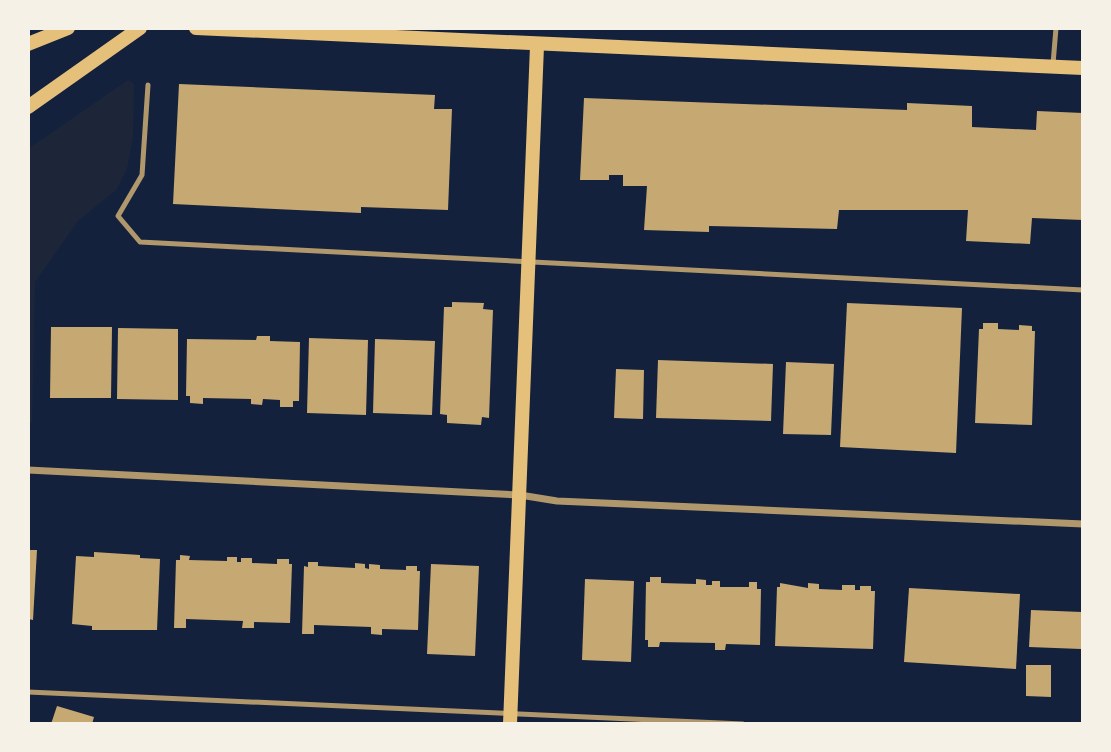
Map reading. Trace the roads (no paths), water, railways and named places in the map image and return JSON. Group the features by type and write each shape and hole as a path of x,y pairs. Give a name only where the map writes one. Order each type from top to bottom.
{"main road":[{"path":"28,44 68,28"},
{"path":"28,107 140,28"},
{"path":"196,28 394,34 537,46 1083,68"},
{"path":"511,718 537,46"}],"street":[{"path":"28,470 520,495 557,500 1083,524"}],"lane":[{"path":"1053,67 1056,28"},
{"path":"148,85 142,175 118,216 140,242 1083,290"},
{"path":"28,692 511,718 743,724"}]}
